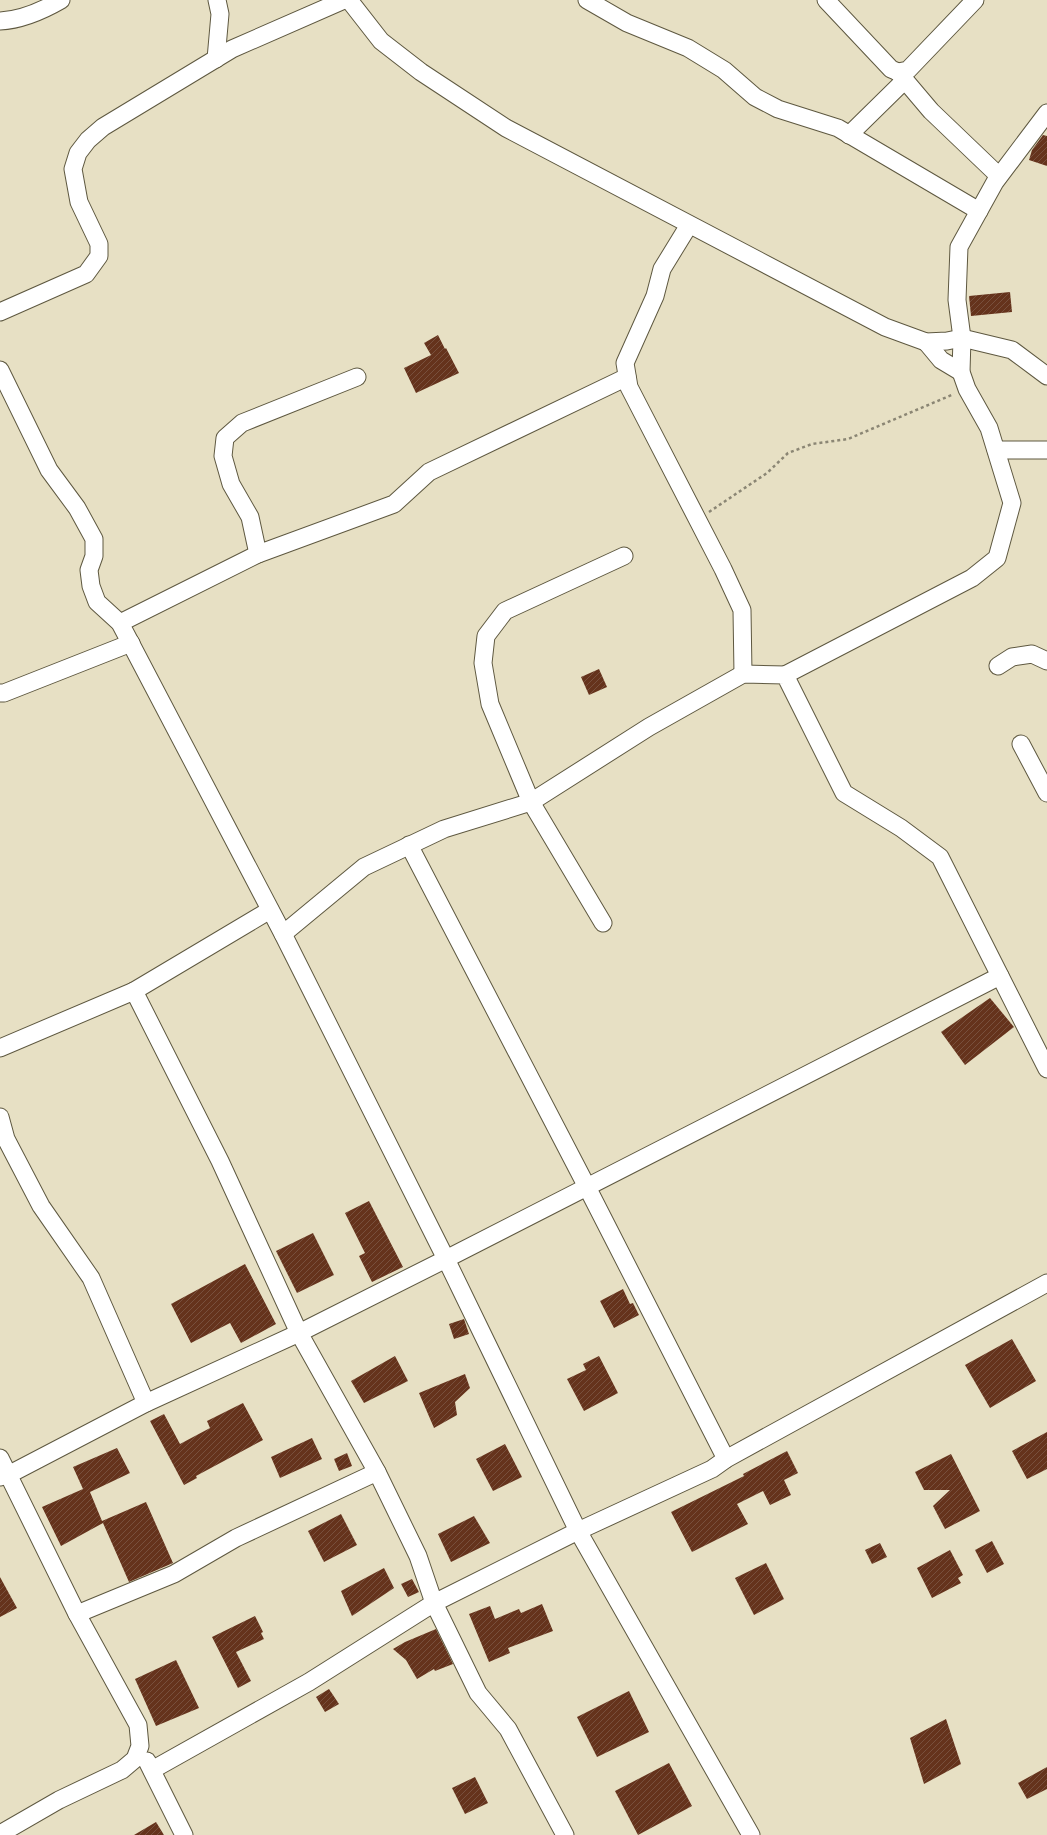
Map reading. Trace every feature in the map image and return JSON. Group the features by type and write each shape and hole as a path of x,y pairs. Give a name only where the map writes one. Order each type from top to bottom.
{"street":[{"path":"0,21 17,20 61,0"},
{"path":"216,59 220,14 217,0"},
{"path":"0,312 86,274 98,256 99,244 79,202 73,169 78,153 88,140 103,127 232,49 344,0"},
{"path":"349,0 381,41 427,76 506,128 885,327 926,342 947,341 962,338 1012,350 1047,376"},
{"path":"587,0 626,23 688,48 724,70 755,97 778,109 838,128 979,211"},
{"path":"826,0 892,69 902,76 931,111 1000,176"},
{"path":"849,135 902,76 975,0"},
{"path":"283,934 364,867 444,829 531,802 649,727 743,674 785,674 972,578 997,558 1012,503 989,428 967,389 961,372 962,338 957,300 959,247 1000,176 1047,113"},
{"path":"689,225 662,269 655,296 624,363 629,386 742,610 743,674"},
{"path":"926,342 941,360 961,372"},
{"path":"0,370 49,470 77,508 94,539 94,556 89,570 91,586 97,602 120,623 131,643 283,934 446,1259 578,1531 751,1835"},
{"path":"258,554 250,517 231,484 223,456 225,438 242,423 357,377"},
{"path":"120,623 258,554 394,504 429,472 627,377"},
{"path":"996,450 1047,450"},
{"path":"603,923 531,802 490,704 483,663 486,636 505,611 624,556"},
{"path":"0,693 4,693 131,643"},
{"path":"998,666 1012,657 1032,654 1047,661"},
{"path":"785,674 844,793 901,828 940,857 1047,1069"},
{"path":"1021,744 1047,793"},
{"path":"409,845 587,1187 726,1459"},
{"path":"0,1048 134,991 270,910"},
{"path":"4,1476 146,1403 299,1333 1000,976"},
{"path":"134,991 220,1161 299,1333 377,1472 418,1556 434,1603 478,1693 508,1729 565,1835"},
{"path":"0,1117 6,1139 41,1206 91,1278 146,1403"},
{"path":"152,1770 309,1682 434,1603 578,1531 712,1469 726,1459 1047,1283"},
{"path":"0,1458 4,1476 138,1725 140,1746 184,1835"},
{"path":"77,1614 174,1574 236,1538 377,1472"},
{"path":"1,1834 59,1800 122,1770 135,1759 140,1746"}],"path":[{"path":"697,520 767,473 788,453 812,444 848,439 967,389"}],"building":[{"path":"1043,135 1047,136 1047,166 1029,160 1032,150"},
{"path":"1010,292 1012,312 971,316 969,296"},
{"path":"438,335 459,373 416,393 404,368 431,355 424,343"},
{"path":"599,669 607,687 589,695 581,677"},
{"path":"990,998 1014,1027 965,1065 941,1032"},
{"path":"369,1201 403,1267 372,1282 359,1256 365,1253 345,1213"},
{"path":"313,1233 334,1275 297,1293 276,1251"},
{"path":"245,1264 276,1324 241,1343 230,1323 191,1343 171,1304"},
{"path":"623,1289 630,1304 633,1303 639,1315 614,1328 600,1301"},
{"path":"464,1319 469,1334 454,1339 449,1324"},
{"path":"1012,1339 1036,1381 990,1408 965,1365"},
{"path":"395,1356 408,1381 364,1403 351,1381"},
{"path":"599,1356 618,1393 584,1411 567,1379 586,1370 583,1364"},
{"path":"465,1374 470,1388 455,1402 457,1415 434,1428 419,1393"},
{"path":"243,1403 263,1440 196,1476 197,1478 184,1485 150,1421 164,1414 180,1444 210,1428 207,1421"},
{"path":"1047,1432 1047,1469 1027,1479 1012,1451"},
{"path":"312,1438 322,1459 280,1478 271,1457"},
{"path":"505,1444 522,1477 493,1491 476,1459"},
{"path":"117,1448 130,1473 90,1492 102,1521 146,1502 173,1563 129,1582 103,1523 61,1546 42,1507 83,1489 73,1467"},
{"path":"787,1451 798,1473 784,1480 791,1495 770,1505 763,1491 737,1504 748,1524 692,1552 671,1512 744,1476 743,1474"},
{"path":"347,1453 352,1466 339,1471 334,1459"},
{"path":"951,1454 980,1511 945,1529 933,1506 950,1490 924,1490 915,1472"},
{"path":"341,1514 357,1545 324,1562 308,1531"},
{"path":"474,1516 490,1543 451,1562 438,1534"},
{"path":"992,1541 1004,1564 987,1573 975,1550"},
{"path":"880,1543 887,1557 872,1564 865,1550"},
{"path":"950,1550 963,1575 958,1578 961,1583 932,1598 917,1568"},
{"path":"766,1563 784,1599 754,1615 735,1578"},
{"path":"384,1568 394,1588 352,1616 341,1591"},
{"path":"0,1577 17,1608 0,1617"},
{"path":"412,1579 419,1592 408,1597 401,1584"},
{"path":"542,1604 553,1631 508,1648 510,1653 489,1662 469,1614 490,1606 495,1619 519,1609 521,1613"},
{"path":"255,1616 263,1632 261,1633 264,1639 236,1652 251,1681 238,1688 212,1637"},
{"path":"436,1629 453,1664 435,1671 434,1669 417,1679 406,1660 393,1649 405,1642"},
{"path":"176,1660 199,1708 156,1726 135,1679"},
{"path":"329,1689 339,1704 325,1712 316,1697"},
{"path":"629,1691 649,1732 597,1757 577,1717"},
{"path":"946,1719 961,1764 924,1784 910,1738"},
{"path":"669,1763 692,1806 638,1835 615,1791"},
{"path":"1047,1767 1047,1789 1027,1799 1018,1783"},
{"path":"475,1777 488,1803 465,1814 452,1788"},
{"path":"156,1822 164,1835 134,1835"}]}
